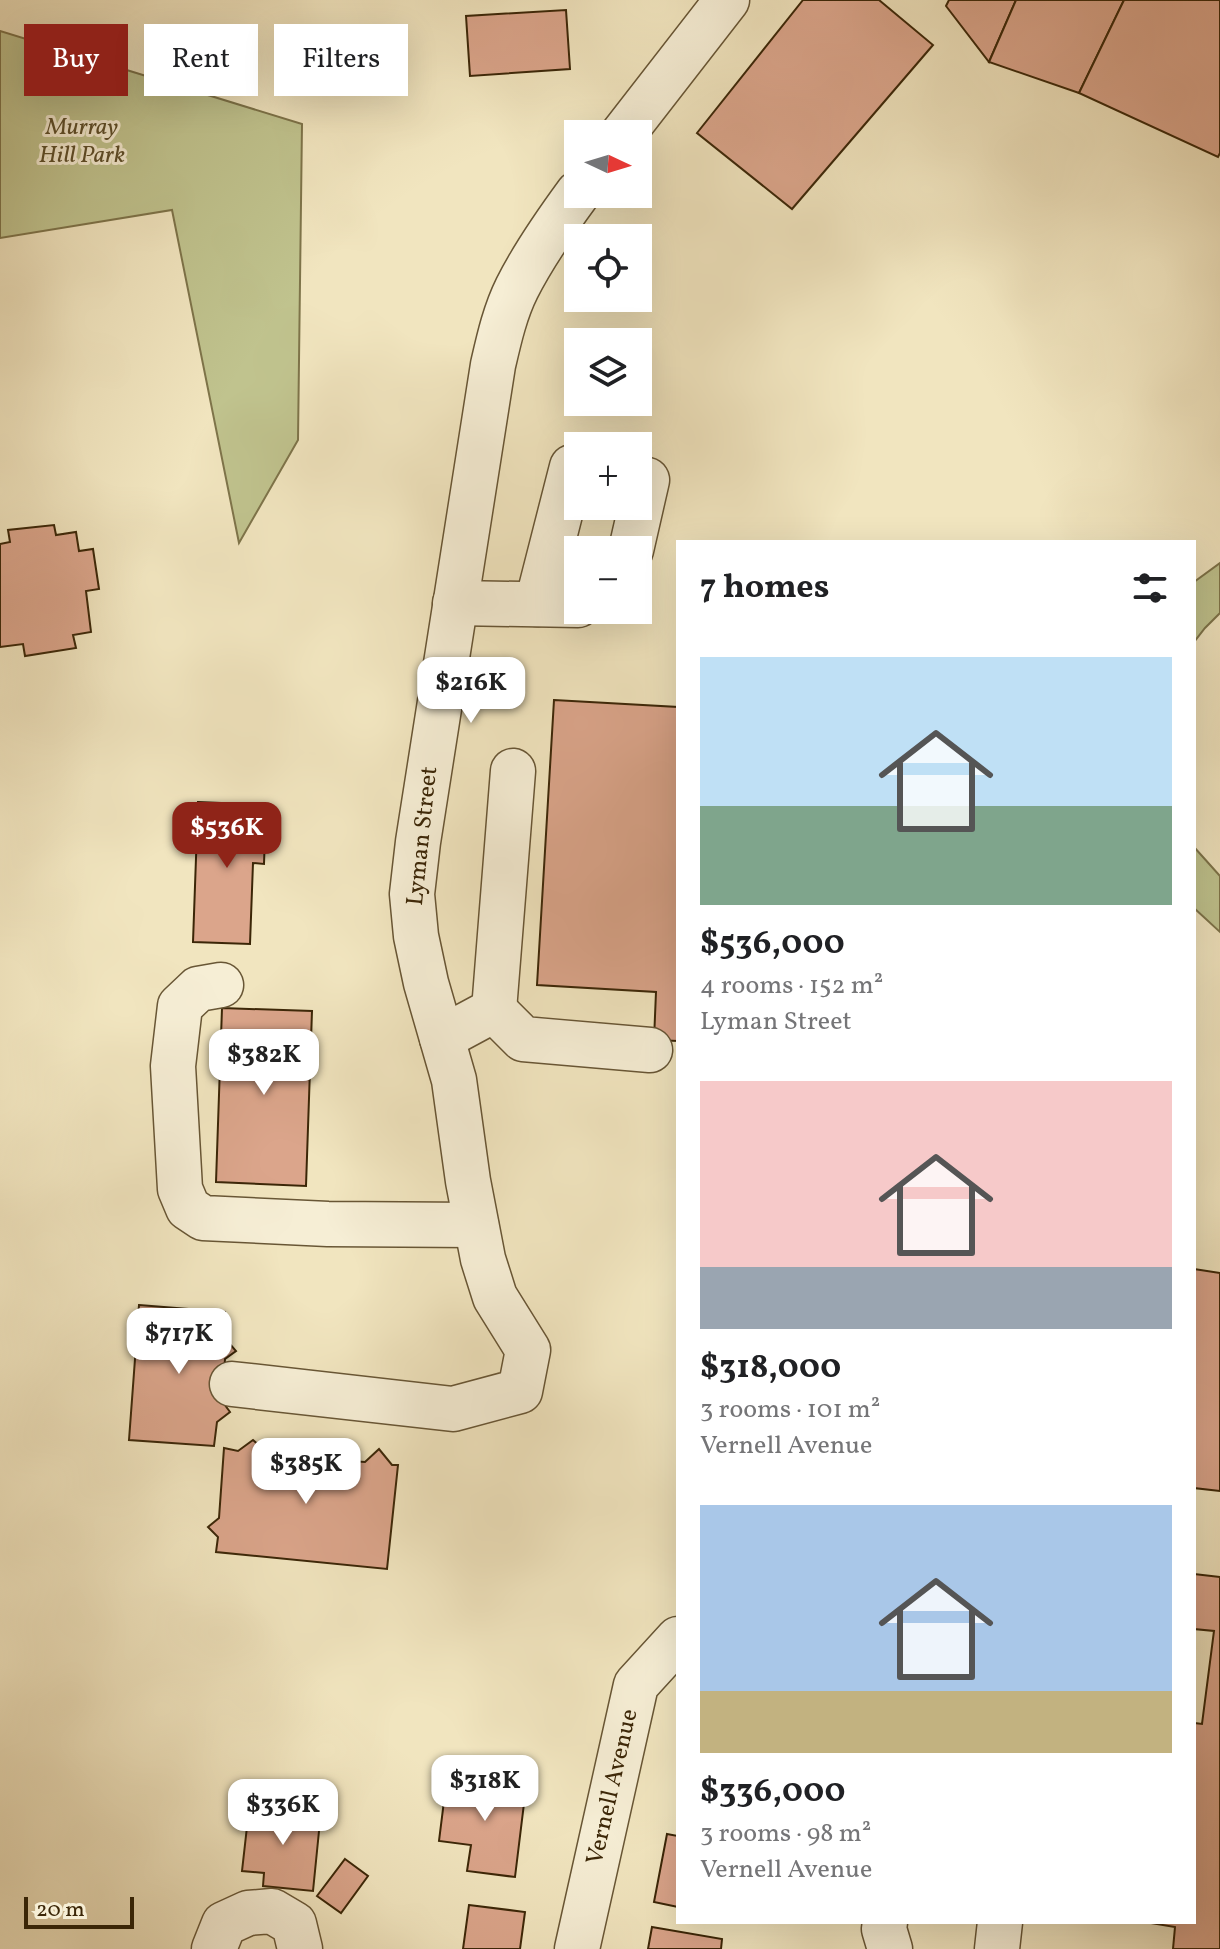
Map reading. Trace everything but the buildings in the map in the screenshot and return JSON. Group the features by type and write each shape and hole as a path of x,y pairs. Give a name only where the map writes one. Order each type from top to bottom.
{"street":[{"path":"634,120 727,0"},
{"name":"Lyman Street","path":"232,1384 453,1409 520,1391 528,1350 495,1297 480,1242 454,1080 426,983 416,936 412,894 493,365 503,324 517,288 567,208"},
{"path":"455,603 558,604 567,520"},
{"path":"513,771 494,1010 523,1039 650,1050"},
{"path":"221,985 198,989 180,1006 173,1066 180,1189 188,1208 203,1218 328,1224 480,1242"},
{"path":"442,1038 494,1010"},
{"name":"Vernell Avenue","path":"577,1949 636,1685 676,1641"},
{"path":"214,1949 224,1924 248,1913 272,1911 294,1924 300,1949"},
{"path":"885,1924 890,1949"},
{"path":"997,1949 1000,1924"}],"green space":[{"name":"Murray Hill Park","path":"0,31 24,38 24,96 128,96 128,70 144,75 144,96 211,96 302,124 298,440 239,543 172,210 0,238"},
{"path":"1220,563 1220,613 1196,639 1196,581"},
{"path":"1196,849 1220,876 1220,932 1196,910"}]}
